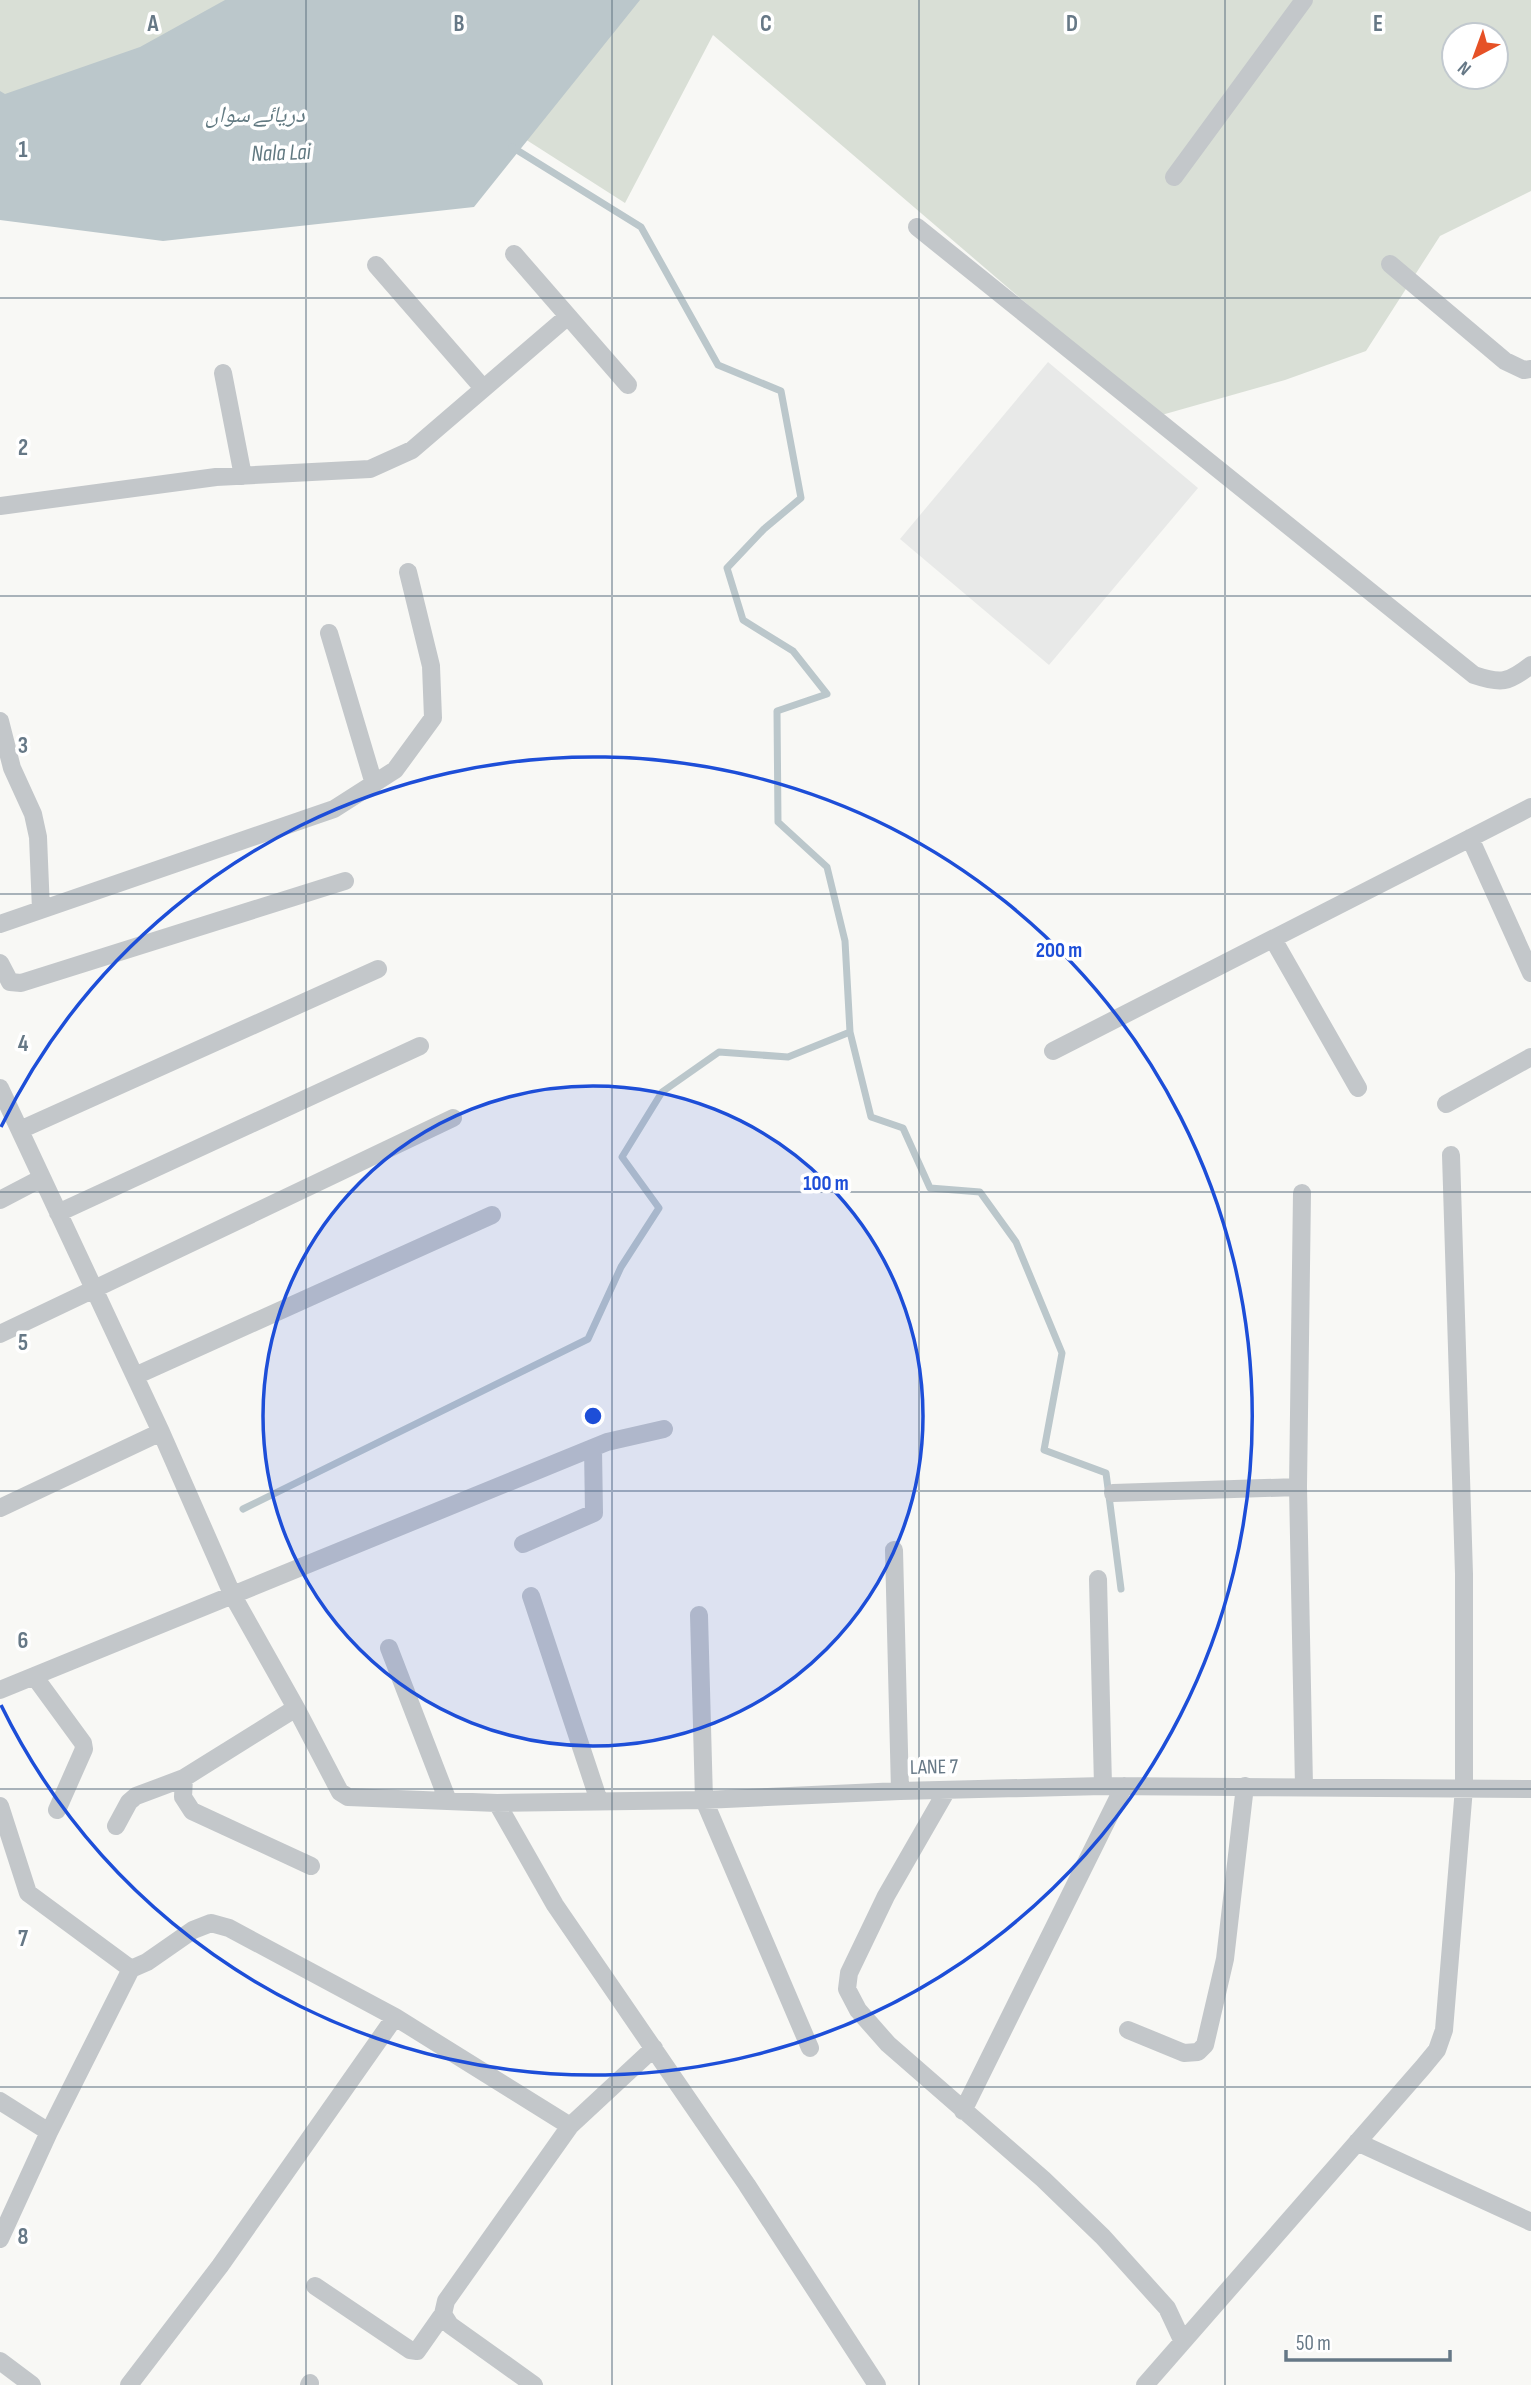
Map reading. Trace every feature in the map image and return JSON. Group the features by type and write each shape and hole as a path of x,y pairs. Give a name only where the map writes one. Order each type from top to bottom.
{"street":[{"path":"1174,177 1304,0"},
{"path":"917,227 1474,675 1502,682 1515,677 1531,665"},
{"path":"514,254 628,385"},
{"path":"1390,264 1505,362 1524,370 1531,369"},
{"path":"376,265 484,388"},
{"path":"0,506 216,477 370,469 412,450 567,317"},
{"path":"223,373 243,476"},
{"path":"0,923 334,809 395,770 433,718 431,666 408,572"},
{"path":"329,633 373,784"},
{"path":"0,721 12,768 33,814 38,837 41,910"},
{"path":"1054,1051 1531,807"},
{"path":"1470,838 1531,973"},
{"path":"0,963 10,982 21,983 345,881"},
{"path":"1273,939 1358,1088"},
{"path":"20,1130 378,969"},
{"path":"58,1213 420,1046"},
{"path":"1446,1104 1531,1057"},
{"path":"0,1088 161,1432 233,1596 296,1708 184,1778 136,1796 116,1826"},
{"path":"0,1334 453,1118"},
{"path":"1144,2385 1437,2050 1444,2030 1464,1788 1464,1574 1451,1155"},
{"path":"0,1200 42,1178"},
{"path":"1302,1193 1298,1487 1304,1786"},
{"path":"135,1377 492,1215"},
{"path":"0,1690 607,1442 664,1429"},
{"path":"0,1507 161,1432"},
{"path":"523,1544 594,1513 593,1448"},
{"path":"1113,1493 1298,1487"},
{"path":"894,1550 900,1791"},
{"path":"1098,1579 1103,1786"},
{"path":"531,1596 599,1801"},
{"path":"699,1615 704,1800 810,2048"},
{"path":"389,1648 448,1801"},
{"path":"34,1676 83,1743 84,1749 57,1810"},
{"name":"LANE 7","path":"296,1708 341,1792 358,1799 497,1803 704,1800 900,1791 1103,1786 1531,1789"},
{"path":"184,1778 183,1797 192,1811 311,1866"},
{"path":"963,2111 1124,1786"},
{"path":"1128,2030 1184,2053 1198,2052 1205,2045 1225,1959 1245,1786"},
{"path":"947,1790 886,1896 849,1973 848,1989 858,2010 888,2044 1043,2179 1104,2237 1167,2308 1182,2340"},
{"path":"497,1803 555,1905 747,2185 877,2385"},
{"path":"0,1806 28,1893 131,1969"},
{"path":"0,2239 49,2132 131,1969 147,1962 193,1930 211,1923 229,1928 394,2017 570,2126"},
{"path":"129,2385 220,2266 394,2017"},
{"path":"315,2286 410,2350 417,2351 443,2314 446,2301 570,2126 654,2048"},
{"path":"0,2101 49,2132"},
{"path":"1357,2142 1531,2222"},
{"path":"443,2314 450,2325 534,2385"},
{"path":"0,2361 32,2385"}],"shaded area":[{"path":"0,0 402,0 0,120"},
{"path":"607,0 1531,0 1531,191 1440,236 1366,351 1285,380 1158,416 713,35 625,203 514,132"},
{"path":"1048,362 1198,488 1049,665 900,539"}],"water":[{"name":"دریائے سواں","path":"225,0 640,0 474,207 163,241 0,220 0,91 5,94 140,47"}],"waterway":[{"path":"243,1509 588,1339 621,1267 659,1208 622,1157 662,1092 719,1052 788,1057 850,1032 845,941 827,867 778,822 777,711 827,694 793,651 743,620 727,568 764,529 801,498 781,391 718,365 641,227 512,147"},
{"path":"850,1032 871,1117 903,1128 930,1188 980,1192 1016,1242 1062,1353 1044,1450 1106,1473 1121,1589"}],"water label":[{"name":"Nala Lai","path":"281,153"}]}
